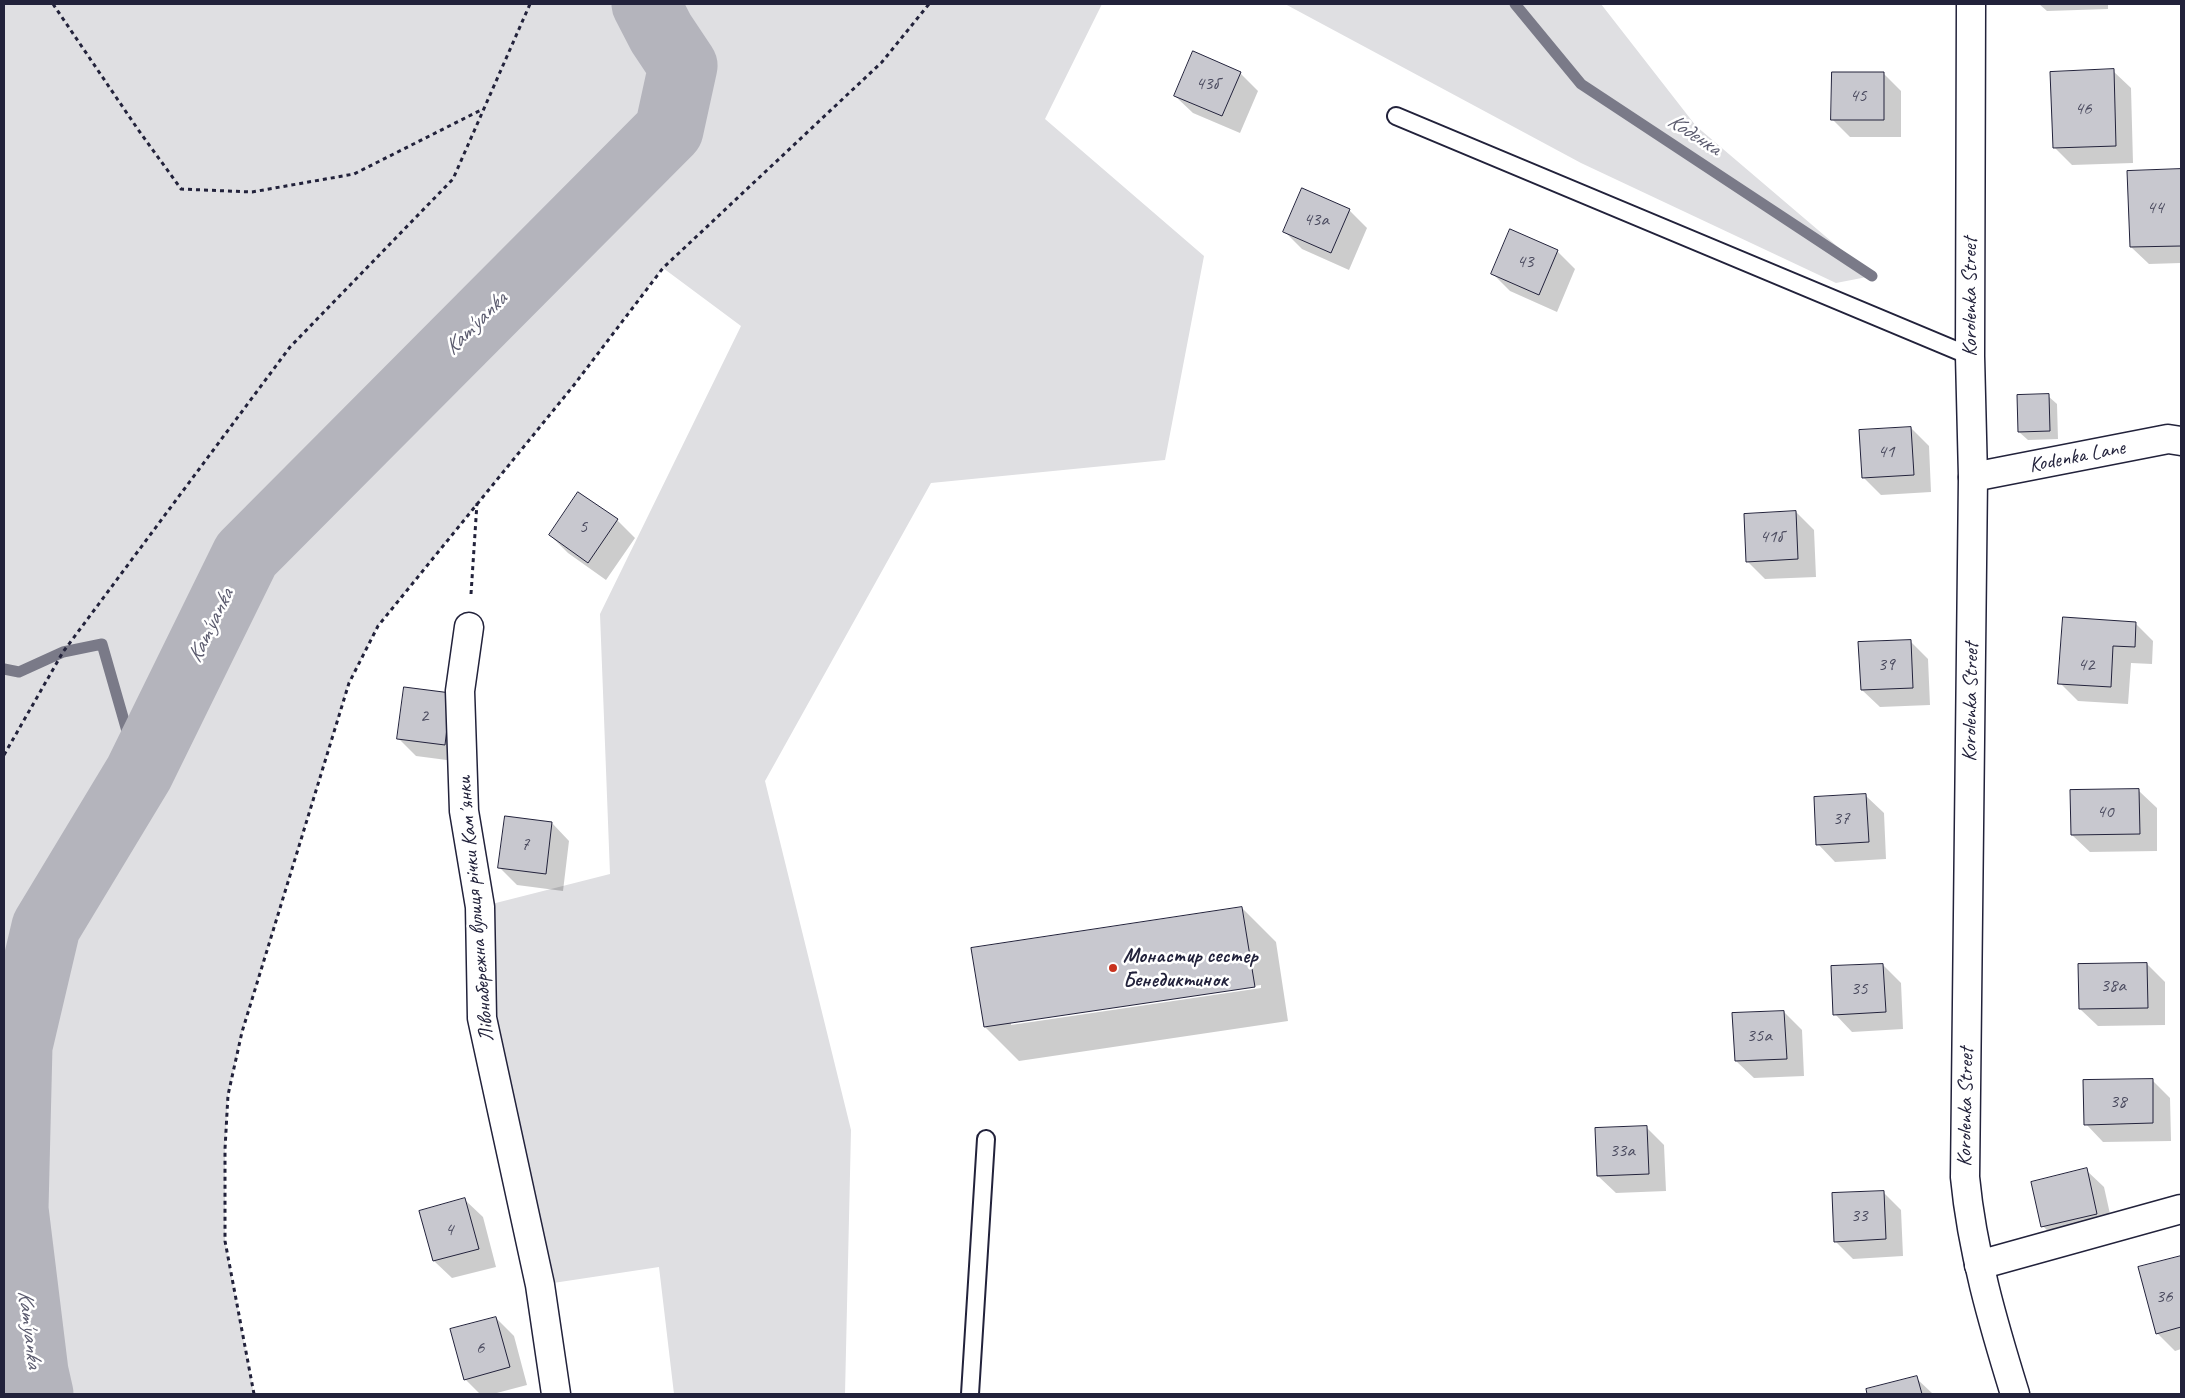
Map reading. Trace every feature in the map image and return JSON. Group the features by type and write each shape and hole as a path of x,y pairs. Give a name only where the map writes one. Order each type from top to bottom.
{"street":[{"name":"Korolenka Street","path":"1971,4 1970,356 1973,478 1965,1177 1969,1216 1979,1266 2015,1394"},
{"name":"Kodenka Lane","path":"1973,478 2168,439 2181,441"},
{"name":"Лівонабережна вулиця річки Камʼянки","path":"469,627 460,691 464,811 480,907 482,1018 540,1285 556,1394"},
{"path":"1979,1266 2181,1209"}],"lane":[{"path":"1396,116 1970,356"},
{"path":"970,1394 986,1138"}],"path":[{"path":"53,4 181,189 252,192 354,174 484,109"},
{"path":"4,756 63,652 290,347 453,179 530,4"},
{"path":"469,627 477,502"}],"shaded area":[{"path":"4,4 1102,4 1045,119 1204,256 1165,460 931,483 765,781 851,1130 845,1394 674,1394 659,1267 540,1285 482,1018 480,907 610,874 600,614 741,326 663,268 574,385 378,626 349,683 242,1032 228,1095 225,1149 225,1241 254,1394 4,1394"},
{"path":"1285,4 1601,4 1696,126 1872,276 1836,283 1581,163"}],"building":[{"path":"1193,51 1241,72 1222,116 1174,96"},
{"path":"2114,69 2116,146 2053,148 2050,72"},
{"path":"1832,72 1884,72 1884,120 1831,120"},
{"path":"2181,169 2181,246 2130,247 2127,171"},
{"path":"1302,188 1350,209 1331,253 1283,232"},
{"path":"1510,229 1558,250 1539,295 1491,274"},
{"path":"2049,394 2050,431 2018,432 2017,395"},
{"path":"1911,427 1914,475 1862,478 1859,430"},
{"path":"578,492 618,519 588,563 549,535"},
{"path":"1796,511 1798,559 1746,562 1744,514"},
{"path":"2063,617 2136,622 2135,647 2113,646 2111,687 2058,684"},
{"path":"1911,640 1913,688 1861,690 1858,642"},
{"path":"404,687 451,693 445,745 397,739"},
{"path":"2139,789 2140,834 2071,835 2070,790"},
{"path":"1866,794 1869,842 1816,845 1814,797"},
{"path":"505,816 552,822 546,874 498,868"},
{"name":"Монастир сестер Бенедиктинок","path":"1242,907 1255,987 984,1027 971,948"},
{"path":"2147,963 2148,1008 2079,1009 2078,964"},
{"path":"1883,964 1886,1012 1833,1015 1831,966"},
{"path":"1784,1011 1787,1059 1735,1061 1732,1013"},
{"path":"2153,1079 2153,1123 2084,1125 2083,1080"},
{"path":"1647,1126 1649,1174 1597,1176 1595,1128"},
{"path":"2087,1168 2097,1214 2041,1227 2031,1182"},
{"path":"1884,1191 1886,1239 1834,1242 1832,1193"},
{"path":"465,1198 479,1249 433,1261 419,1211"},
{"path":"2181,1256 2181,1327 2156,1334 2138,1267"},
{"path":"496,1317 510,1367 464,1380 450,1329"},
{"path":"1917,1376 1922,1394 1867,1394 1866,1389"}],"waterway":[{"name":"Kam'yanka","path":"39,1394 34,1372 14,1209 18,1046 46,927 139,773 246,555 669,130 683,66 661,33 646,4"},
{"name":"Коденка","path":"1515,4 1581,84 1872,276"},
{"path":"4,669 19,672 63,652 102,644 139,773"}],"place":[{"name":"Монастир сестер Бенедиктинок","path":"1113,968"}]}
